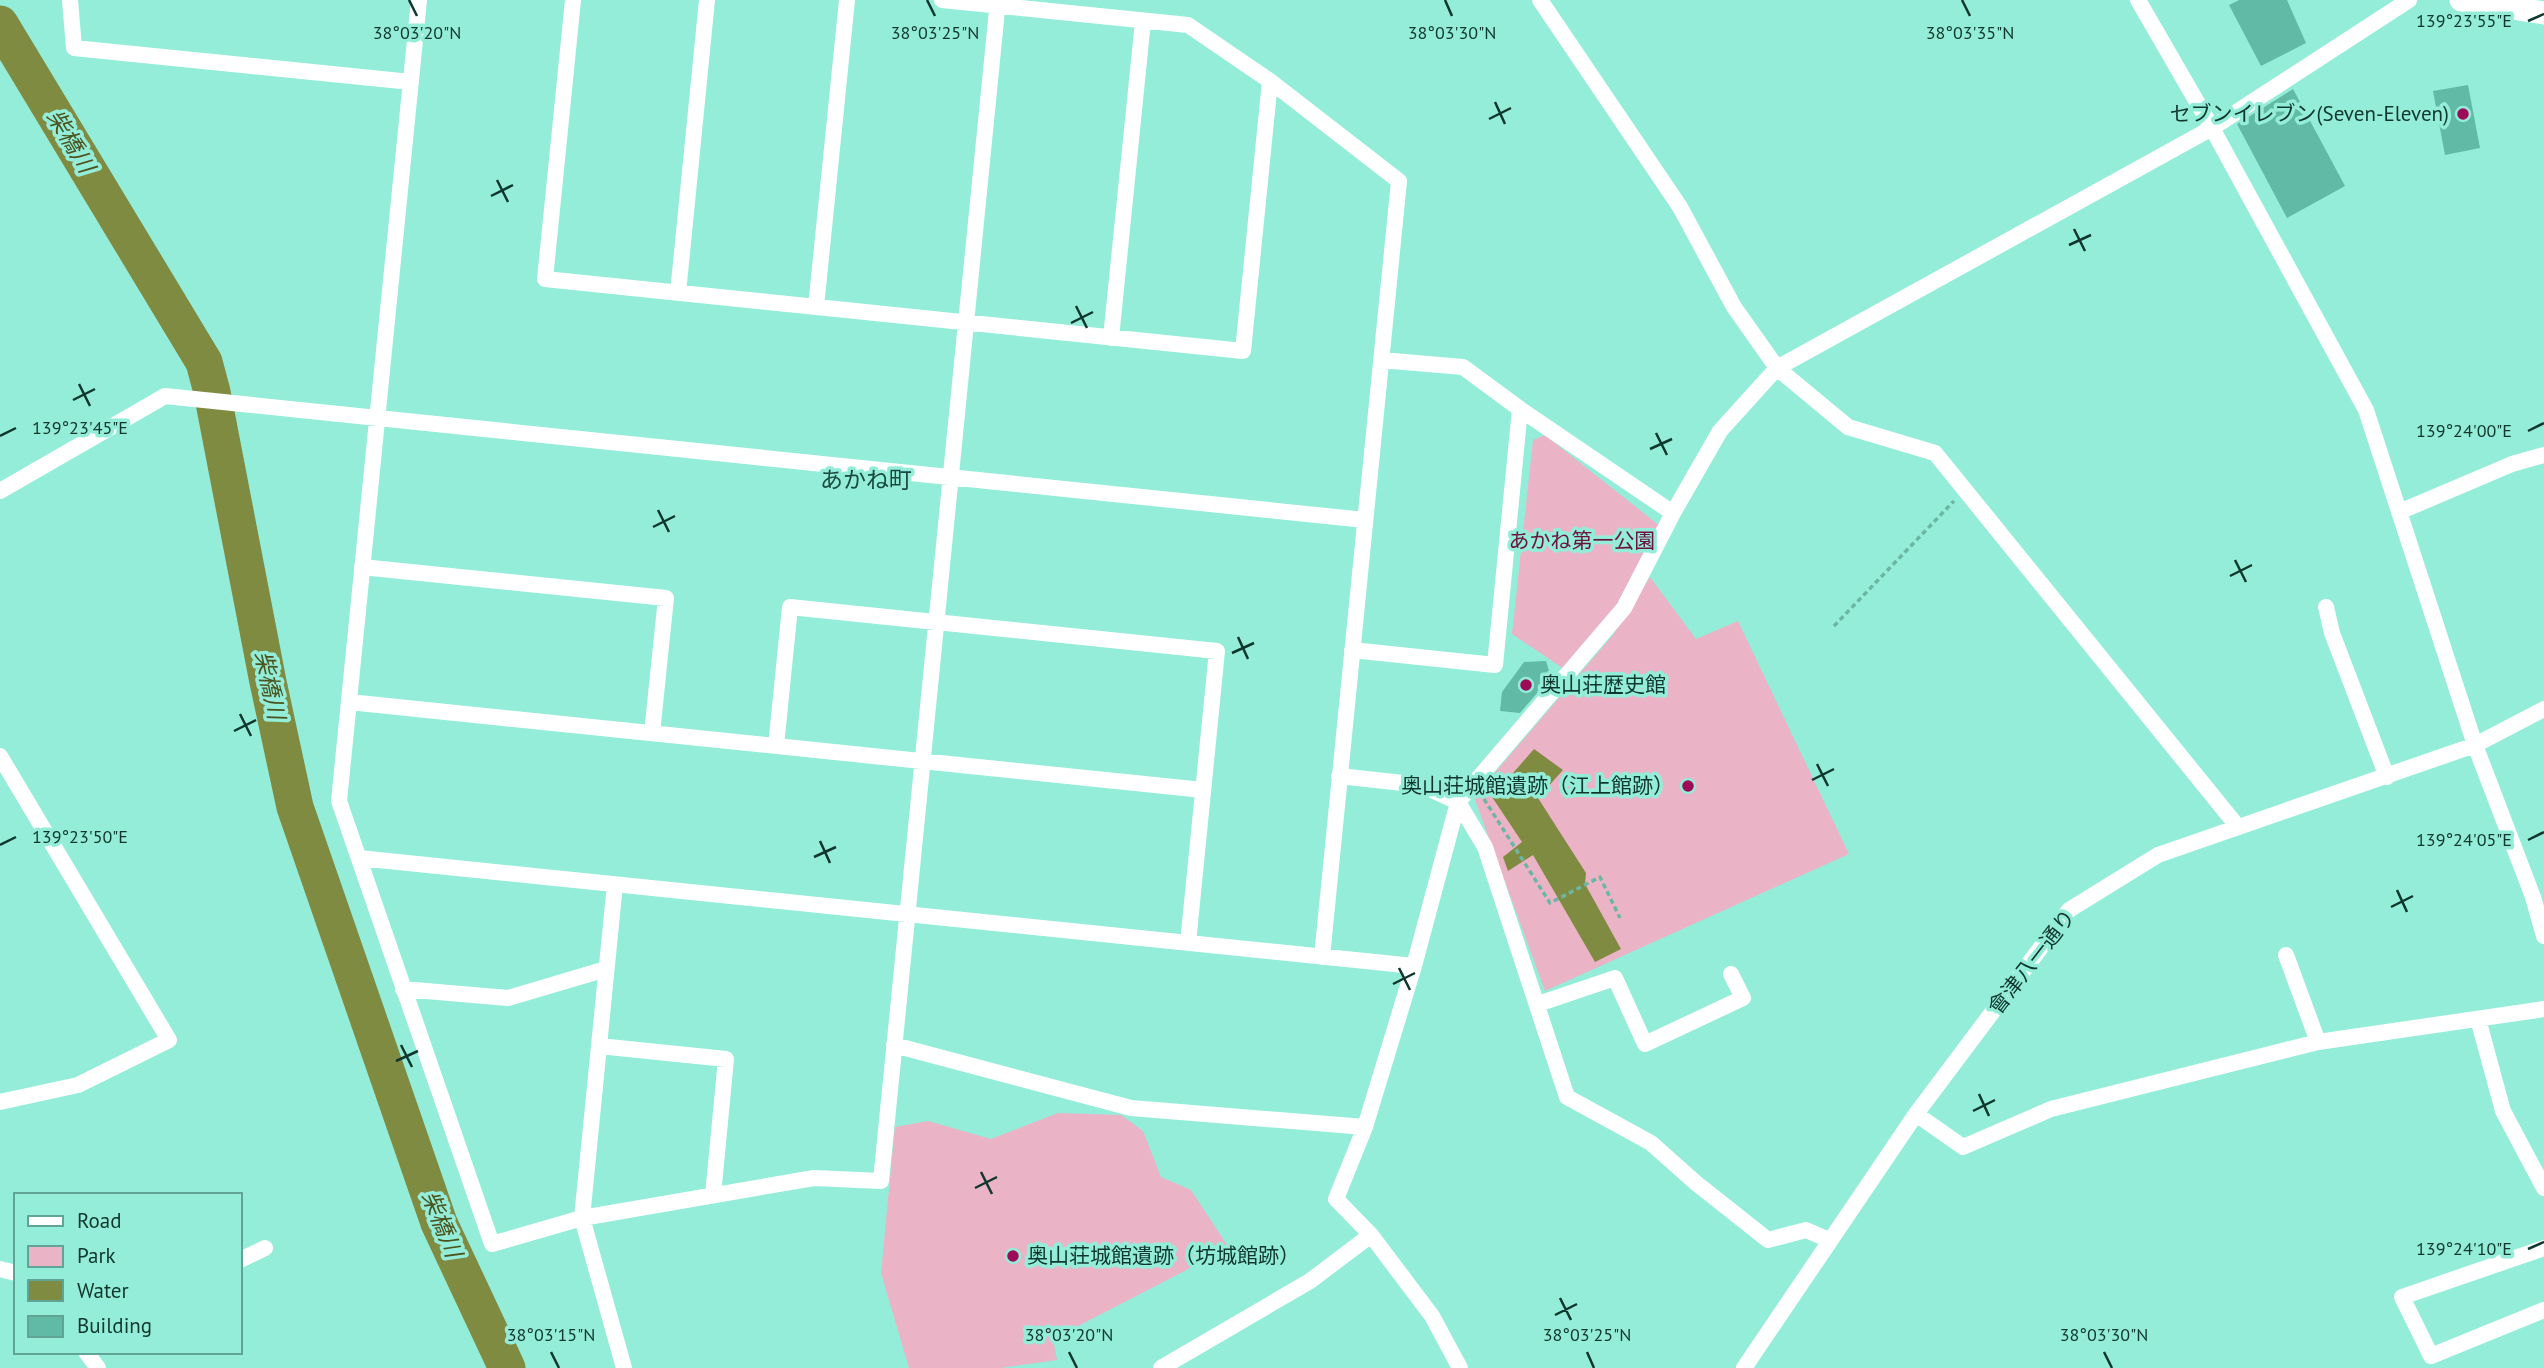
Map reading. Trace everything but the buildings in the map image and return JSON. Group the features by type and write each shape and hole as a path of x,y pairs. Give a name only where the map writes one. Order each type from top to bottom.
{"street":[{"path":"70,0 74,48 411,82"},
{"path":"419,0 339,801 492,1244 582,1218 814,1178 881,1181 998,3"},
{"path":"573,0 545,279 1243,351 1270,80"},
{"path":"678,293 707,0"},
{"path":"816,307 847,0"},
{"path":"943,0 998,3 1188,25 1270,80 1399,181 1322,957"},
{"path":"1540,0 1680,207 1734,307 1777,368 1848,427 1935,453 2238,827"},
{"path":"2138,0 2212,128 2366,410 2475,745 2539,902 2544,936"},
{"path":"1460,1368 1433,1316 1371,1235 1336,1199 1365,1127 1414,966 1458,802 1624,608 1673,513 1720,431 1777,368 2212,128 2409,0"},
{"path":"2461,0 2544,13"},
{"path":"1111,338 1143,21"},
{"path":"1381,360 1463,367 1673,513"},
{"path":"0,491 165,396 1365,520"},
{"path":"1352,650 1495,665 1521,409"},
{"path":"2399,512 2512,464 2544,454"},
{"path":"362,567 666,598 652,733"},
{"path":"776,746 790,607 1217,651 1188,943"},
{"path":"2326,607 2332,633 2387,777"},
{"path":"349,702 1203,790"},
{"name":"會津八一通り","path":"1744,1368 1916,1114 2069,910 2158,855 2475,745 2544,709"},
{"path":"0,756 169,1040 78,1085 0,1102"},
{"path":"1339,776 1421,785 1458,802 1485,847 1567,1097 1651,1143 1768,1240 1806,1230 1829,1240"},
{"path":"359,858 1414,966"},
{"path":"615,884 582,1218 624,1368"},
{"path":"2286,955 2318,1042"},
{"path":"404,989 508,998 606,969"},
{"path":"1538,1004 1615,978 1645,1044 1743,998 1731,974"},
{"path":"1916,1114 1963,1147 2050,1109 2318,1042 2544,1009"},
{"path":"2478,1019 2503,1111 2544,1188"},
{"path":"894,1045 1131,1108 1365,1127"},
{"path":"599,1046 726,1059 713,1195"},
{"path":"1161,1368 1310,1280 1371,1235"},
{"path":"242,1259 265,1248"},
{"path":"2544,1248 2402,1297 2431,1356 2544,1310"}],"path":[{"path":"1834,626 1965,489"},
{"path":"1482,796 1550,903 1600,877 1620,918"}],"green space":[{"name":"あかね第一公園","path":"1545,435 1660,526 1613,611 1564,669 1512,634 1533,440"},
{"path":"1650,577 1696,639 1738,621 1849,854 1545,991 1474,797 1613,635"},
{"path":"1058,1113 1121,1115 1143,1131 1161,1177 1191,1190 1229,1248 1053,1339 1057,1360 1000,1368 909,1368 881,1273 895,1127 928,1121 991,1139"}],"water":[{"path":"1534,749 1563,770 1538,798 1586,873 1585,884 1621,949 1595,962 1533,855 1508,871 1503,857 1522,842 1492,797"}],"waterway":[{"name":"柴橋川","path":"0,24 204,362 295,807 439,1223 507,1368"}],"place":[{"name":"セブンイレブン(Seven-Eleven)","path":"2463,114"},
{"name":"奥山荘歴史館","path":"1526,685"},
{"name":"奥山荘城館遺跡（江上館跡）","path":"1688,786"},
{"name":"奥山荘城館遺跡（坊城館跡）","path":"1013,1256"}],"district":[{"name":"あかね町","path":"866,480"}]}
